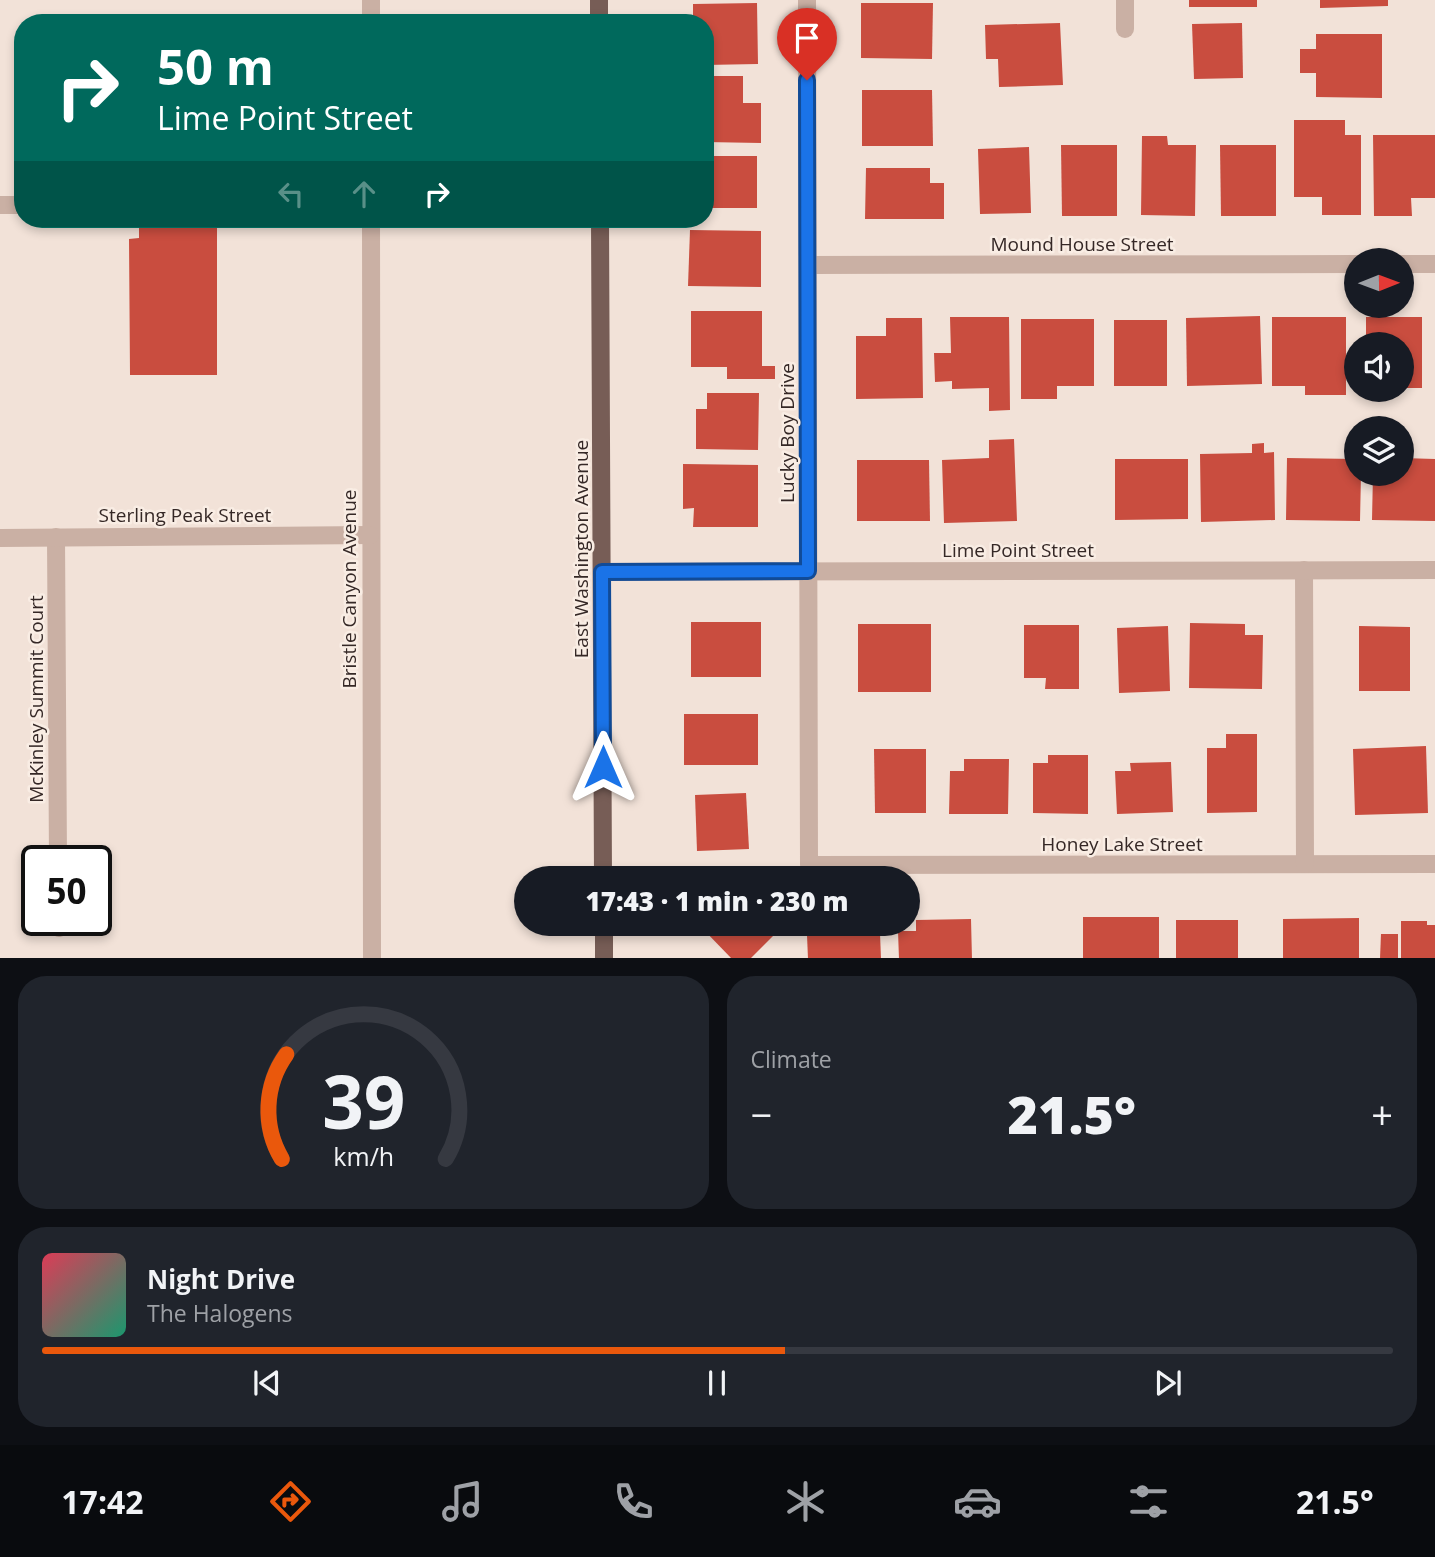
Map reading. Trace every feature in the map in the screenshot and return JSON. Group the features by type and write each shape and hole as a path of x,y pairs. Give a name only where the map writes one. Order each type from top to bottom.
{"main road":[{"name":"East Washington Avenue","path":"600,228 603,866"},
{"path":"604,936 604,958"}],"street":[{"name":"Lucky Boy Drive","path":"807,0 809,865"},
{"path":"1125,0 1125,30"},
{"name":"Bristle Canyon Avenue","path":"371,228 372,958"},
{"name":"Mound House Street","path":"808,265 1344,264"},
{"path":"1414,264 1435,264"},
{"name":"Sterling Peak Street","path":"0,538 370,535"},
{"name":"McKinley Summit Court","path":"56,537 58,845"},
{"path":"1304,570 1305,864"},
{"name":"Lime Point Street","path":"602,572 1435,570"},
{"name":"Honey Lake Street","path":"809,865 1435,864"}],"building":[{"path":"1189,0 1257,0 1257,7 1189,7"},
{"path":"1320,0 1388,0 1388,6 1320,8"},
{"path":"757,3 758,64 714,65 714,14 693,14 693,4"},
{"path":"861,3 933,3 932,59 861,58"},
{"path":"1060,23 1063,85 999,87 998,59 986,59 985,25"},
{"path":"1242,23 1243,78 1194,79 1192,24"},
{"path":"1316,34 1382,34 1382,98 1316,97 1316,73 1300,73 1300,49 1316,49"},
{"path":"714,76 743,76 743,103 761,103 761,143 714,142"},
{"path":"862,90 932,90 933,146 862,146"},
{"path":"1294,120 1345,120 1345,135 1361,135 1361,215 1322,215 1322,197 1294,197"},
{"path":"1373,135 1435,135 1435,198 1411,198 1412,216 1374,216"},
{"path":"1142,136 1167,136 1168,145 1196,145 1195,216 1141,215"},
{"path":"1061,145 1117,145 1117,216 1062,216"},
{"path":"1220,145 1276,145 1276,216 1221,216"},
{"path":"1029,147 1031,213 980,214 978,149"},
{"path":"714,156 757,156 757,208 714,208"},
{"path":"866,168 930,168 930,183 944,183 944,219 865,219"},
{"path":"139,228 217,228 217,375 130,375 129,239 139,238"},
{"path":"690,230 761,231 761,287 688,286"},
{"path":"691,311 762,311 762,366 775,366 775,379 727,379 727,367 691,367"},
{"path":"1260,316 1262,384 1187,386 1186,318"},
{"path":"950,317 1009,317 1010,410 989,411 989,388 952,389 952,381 935,382 934,353 951,353"},
{"path":"1272,317 1346,318 1344,395 1305,395 1305,386 1272,386"},
{"path":"1422,317 1422,388 1414,388 1414,332 1366,332 1366,318"},
{"path":"886,318 922,318 923,398 856,399 856,336 886,336"},
{"path":"1021,319 1094,319 1094,386 1057,386 1057,399 1021,399"},
{"path":"1114,320 1167,320 1167,386 1114,386"},
{"path":"707,393 759,393 758,450 696,449 696,409 707,409"},
{"path":"1014,439 1017,521 944,523 942,460 989,458 989,440"},
{"path":"1264,443 1264,453 1274,452 1275,520 1201,522 1200,454 1252,453 1252,444"},
{"path":"1287,458 1344,459 1344,486 1361,486 1360,521 1286,520"},
{"path":"1414,458 1435,459 1435,521 1372,520 1373,486 1414,486"},
{"path":"1115,459 1188,459 1188,519 1115,520"},
{"path":"857,460 929,460 930,521 857,521"},
{"path":"683,464 758,465 758,527 693,527 694,508 683,509"},
{"path":"691,622 761,622 761,677 691,677"},
{"path":"1190,623 1245,624 1245,635 1263,635 1262,689 1189,688"},
{"path":"858,624 931,624 931,692 858,692"},
{"path":"1024,625 1079,625 1079,689 1045,689 1046,678 1024,678"},
{"path":"1168,626 1170,691 1119,693 1117,628"},
{"path":"1359,626 1410,627 1410,691 1359,691"},
{"path":"684,714 758,714 758,765 684,765"},
{"path":"1226,734 1257,734 1257,812 1207,813 1207,748 1226,748"},
{"path":"1426,746 1428,813 1355,815 1353,749"},
{"path":"874,749 926,749 926,813 875,813"},
{"path":"1048,755 1088,755 1088,814 1033,813 1033,763 1048,763"},
{"path":"964,759 1009,759 1008,814 949,814 950,771 964,771"},
{"path":"1171,762 1173,812 1117,814 1115,771 1131,771 1130,763"},
{"path":"746,793 749,849 697,851 695,795"},
{"path":"1083,917 1159,917 1159,958 1083,958"},
{"path":"1359,918 1359,958 1283,958 1283,919"},
{"path":"971,919 972,958 899,958 898,936 920,936 920,920"},
{"path":"1176,920 1238,920 1238,958 1176,958"},
{"path":"1401,921 1427,921 1427,925 1435,925 1435,958 1401,958"},
{"path":"1381,934 1398,934 1398,958 1380,958"},
{"path":"710,936 773,936 751,958 731,958"},
{"path":"807,936 880,936 881,958 808,958"}],"route":[{"path":"603,767 602,572 808,571 807,80"}]}
